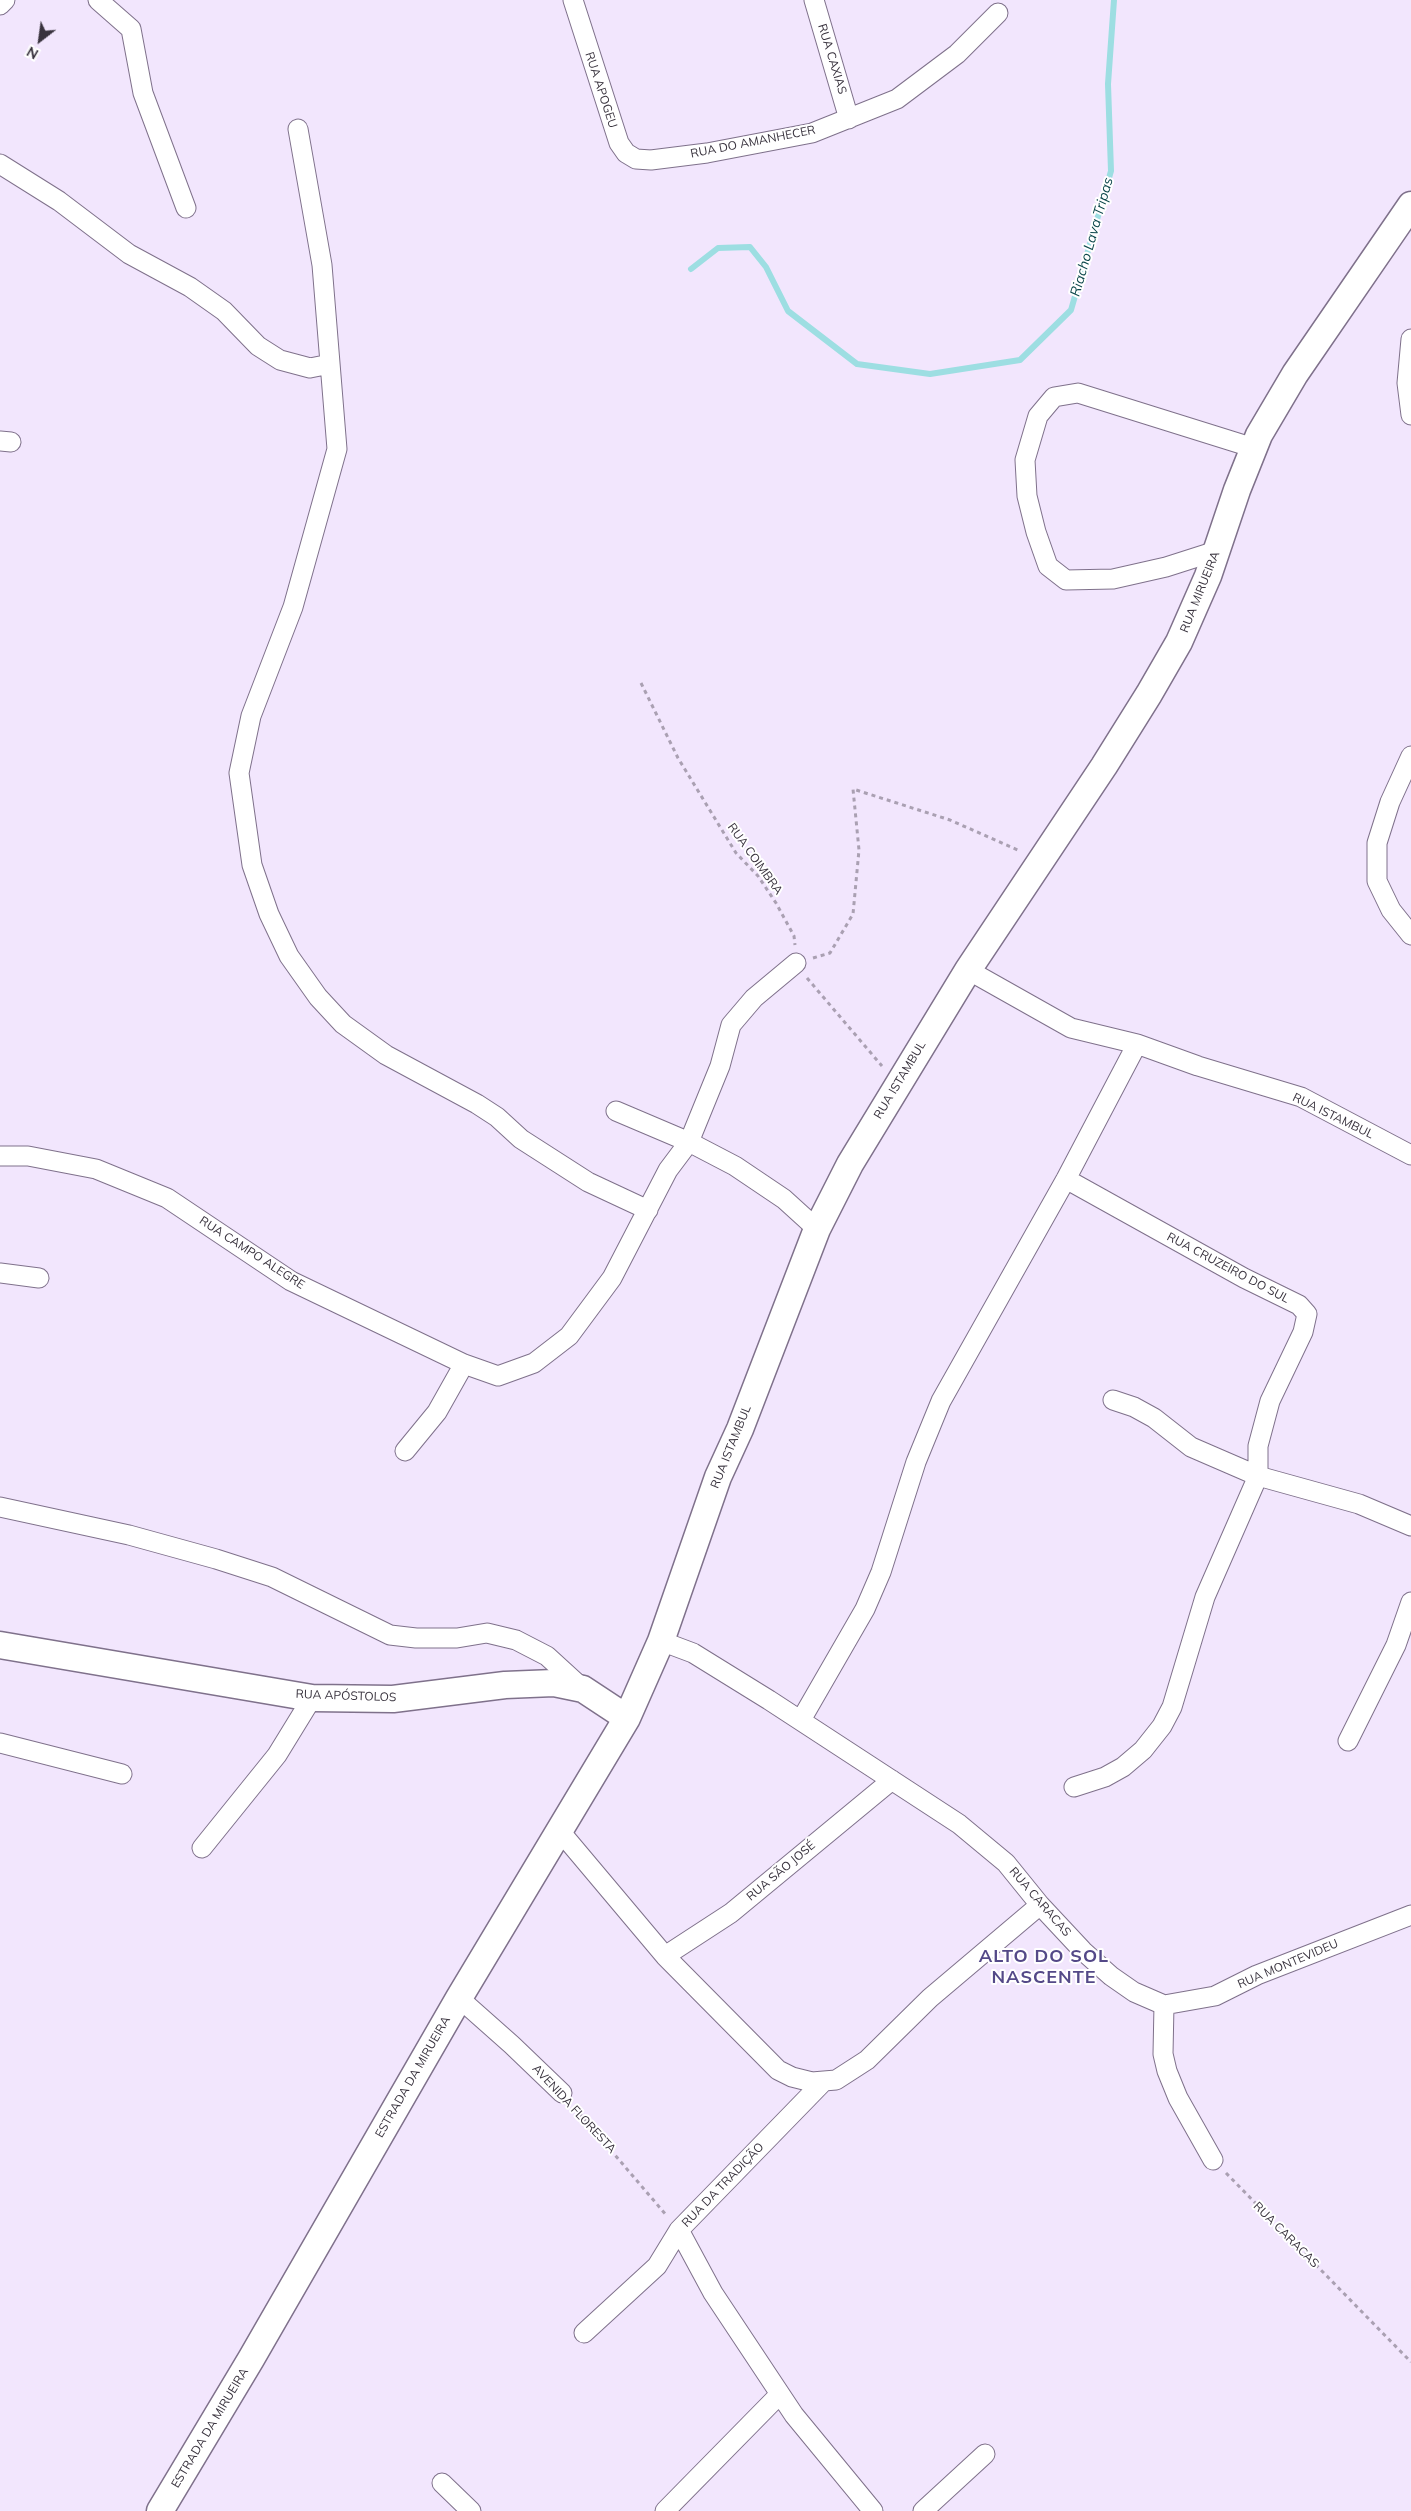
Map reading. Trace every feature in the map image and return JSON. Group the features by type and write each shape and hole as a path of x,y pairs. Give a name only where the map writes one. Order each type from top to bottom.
{"main road":[{"name":"RUA MIRUEIRA","path":"968,970 1104,766 1179,642 1208,576 1237,490 1259,435 1295,374 1411,205"},
{"name":"RUA ISTAMBUL","path":"661,1641 718,1477 740,1429 817,1230 850,1164 968,970"},
{"name":"ESTRADA DA MIRUEIRA","path":"160,2511 251,2359 459,1998 626,1718 661,1641"},
{"name":"RUA APÓSTOLOS","path":"0,1645 312,1698 393,1699 505,1685 554,1683 583,1689 626,1718"}],"street":[{"path":"0,5 5,0"},
{"path":"98,0 131,29 146,100 186,208"},
{"name":"RUA APOGEU","path":"574,0 619,143 626,153 636,159 650,160"},
{"name":"RUA CAXIAS","path":"814,0 850,119"},
{"name":"RUA DO AMANHECER","path":"650,160 707,153 812,133 850,119 897,99 924,81 957,54 998,13"},
{"path":"298,129 322,265 337,449 293,607 251,716 239,773 252,866 269,914 289,956 318,997 343,1024 386,1055 477,1104 521,1139 588,1182 648,1210 668,1170 689,1142 720,1066 731,1025 754,998 796,963"},
{"path":"0,164 60,201 129,254 190,287 224,310 258,346 280,360 310,368 330,364"},
{"path":"1411,339 1407,383 1411,415"},
{"path":"1216,552 1166,568 1113,579 1066,580 1048,566 1036,532 1027,496 1025,460 1038,416 1054,397 1078,392 1254,448"},
{"path":"1411,756 1390,802 1377,842 1377,881 1390,910 1411,935"},
{"name":"RUA ISTAMBUL","path":"968,970 1071,1028 1137,1044 1198,1066 1301,1097 1411,1155"},
{"path":"802,1720 868,1602 881,1572 916,1462 941,1402 1066,1179 1137,1044"},
{"path":"616,1111 689,1142 735,1166 784,1200 817,1230"},
{"name":"RUA CAMPO ALEGRE","path":"0,1156 28,1156 96,1169 167,1198 291,1281 464,1364 498,1376 534,1363 570,1336 612,1278 648,1210"},
{"name":"RUA CRUZEIRO DO SUL","path":"1066,1179 1244,1278 1299,1305 1307,1314 1303,1332 1270,1401 1258,1446 1258,1476"},
{"path":"0,1273 39,1278"},
{"path":"405,1451 438,1412 464,1364"},
{"path":"1113,1400 1134,1407 1154,1418 1191,1447 1258,1476 1358,1504 1411,1526"},
{"path":"1074,1786 1105,1777 1123,1767 1143,1750 1162,1726 1172,1707 1205,1597 1258,1476"},
{"path":"0,1507 129,1535 216,1558 262,1574 390,1635 416,1638 449,1638 487,1633 516,1640 546,1656 583,1689"},
{"path":"1348,1741 1403,1649 1411,1602"},
{"name":"RUA CARACAS","path":"661,1641 693,1654 802,1720 960,1824 1006,1863 1040,1905 1083,1952 1111,1976 1134,1992 1164,2006"},
{"path":"202,1848 277,1755 312,1698"},
{"path":"0,1743 122,1774"},
{"name":"RUA SÃO JOSÉ","path":"665,1956 731,1913 892,1780"},
{"path":"559,1830 665,1956 778,2070 792,2077 812,2082 836,2080 867,2060 930,1998 1040,1905"},
{"name":"RUA MONTEVIDEU","path":"1164,2006 1215,1996 1257,1975 1411,1915"},
{"name":"AVENIDA FLORESTA","path":"459,1998 562,2093"},
{"path":"1164,2006 1163,2054 1167,2071 1178,2098 1213,2160"},
{"name":"RUA DA TRADIÇÃO","path":"584,2333 657,2266 679,2230 824,2081"},
{"path":"679,2230 713,2293 780,2394 873,2511"},
{"path":"665,2511 780,2394"},
{"path":"923,2511 985,2454"},
{"path":"442,2484 471,2511"}],"path":[{"name":"RUA COIMBRA","path":"641,683 678,758 736,853 758,876 781,911 794,936 796,963"},
{"path":"897,1084 825,1001 796,963 830,953 852,914 859,850 853,789 950,820 1041,861"},
{"name":"AVENIDA FLORESTA","path":"562,2093 679,2230"},
{"name":"RUA CARACAS","path":"1213,2160 1411,2362"}],"waterway":[{"name":"Riacho Lava Tripas","path":"691,269 718,248 750,247 766,267 788,311 857,364 930,374 1020,360 1071,310 1111,171 1108,84 1114,0"}],"district":[{"name":"ALTO DO SOL NASCENTE","path":"1044,1967"}]}
